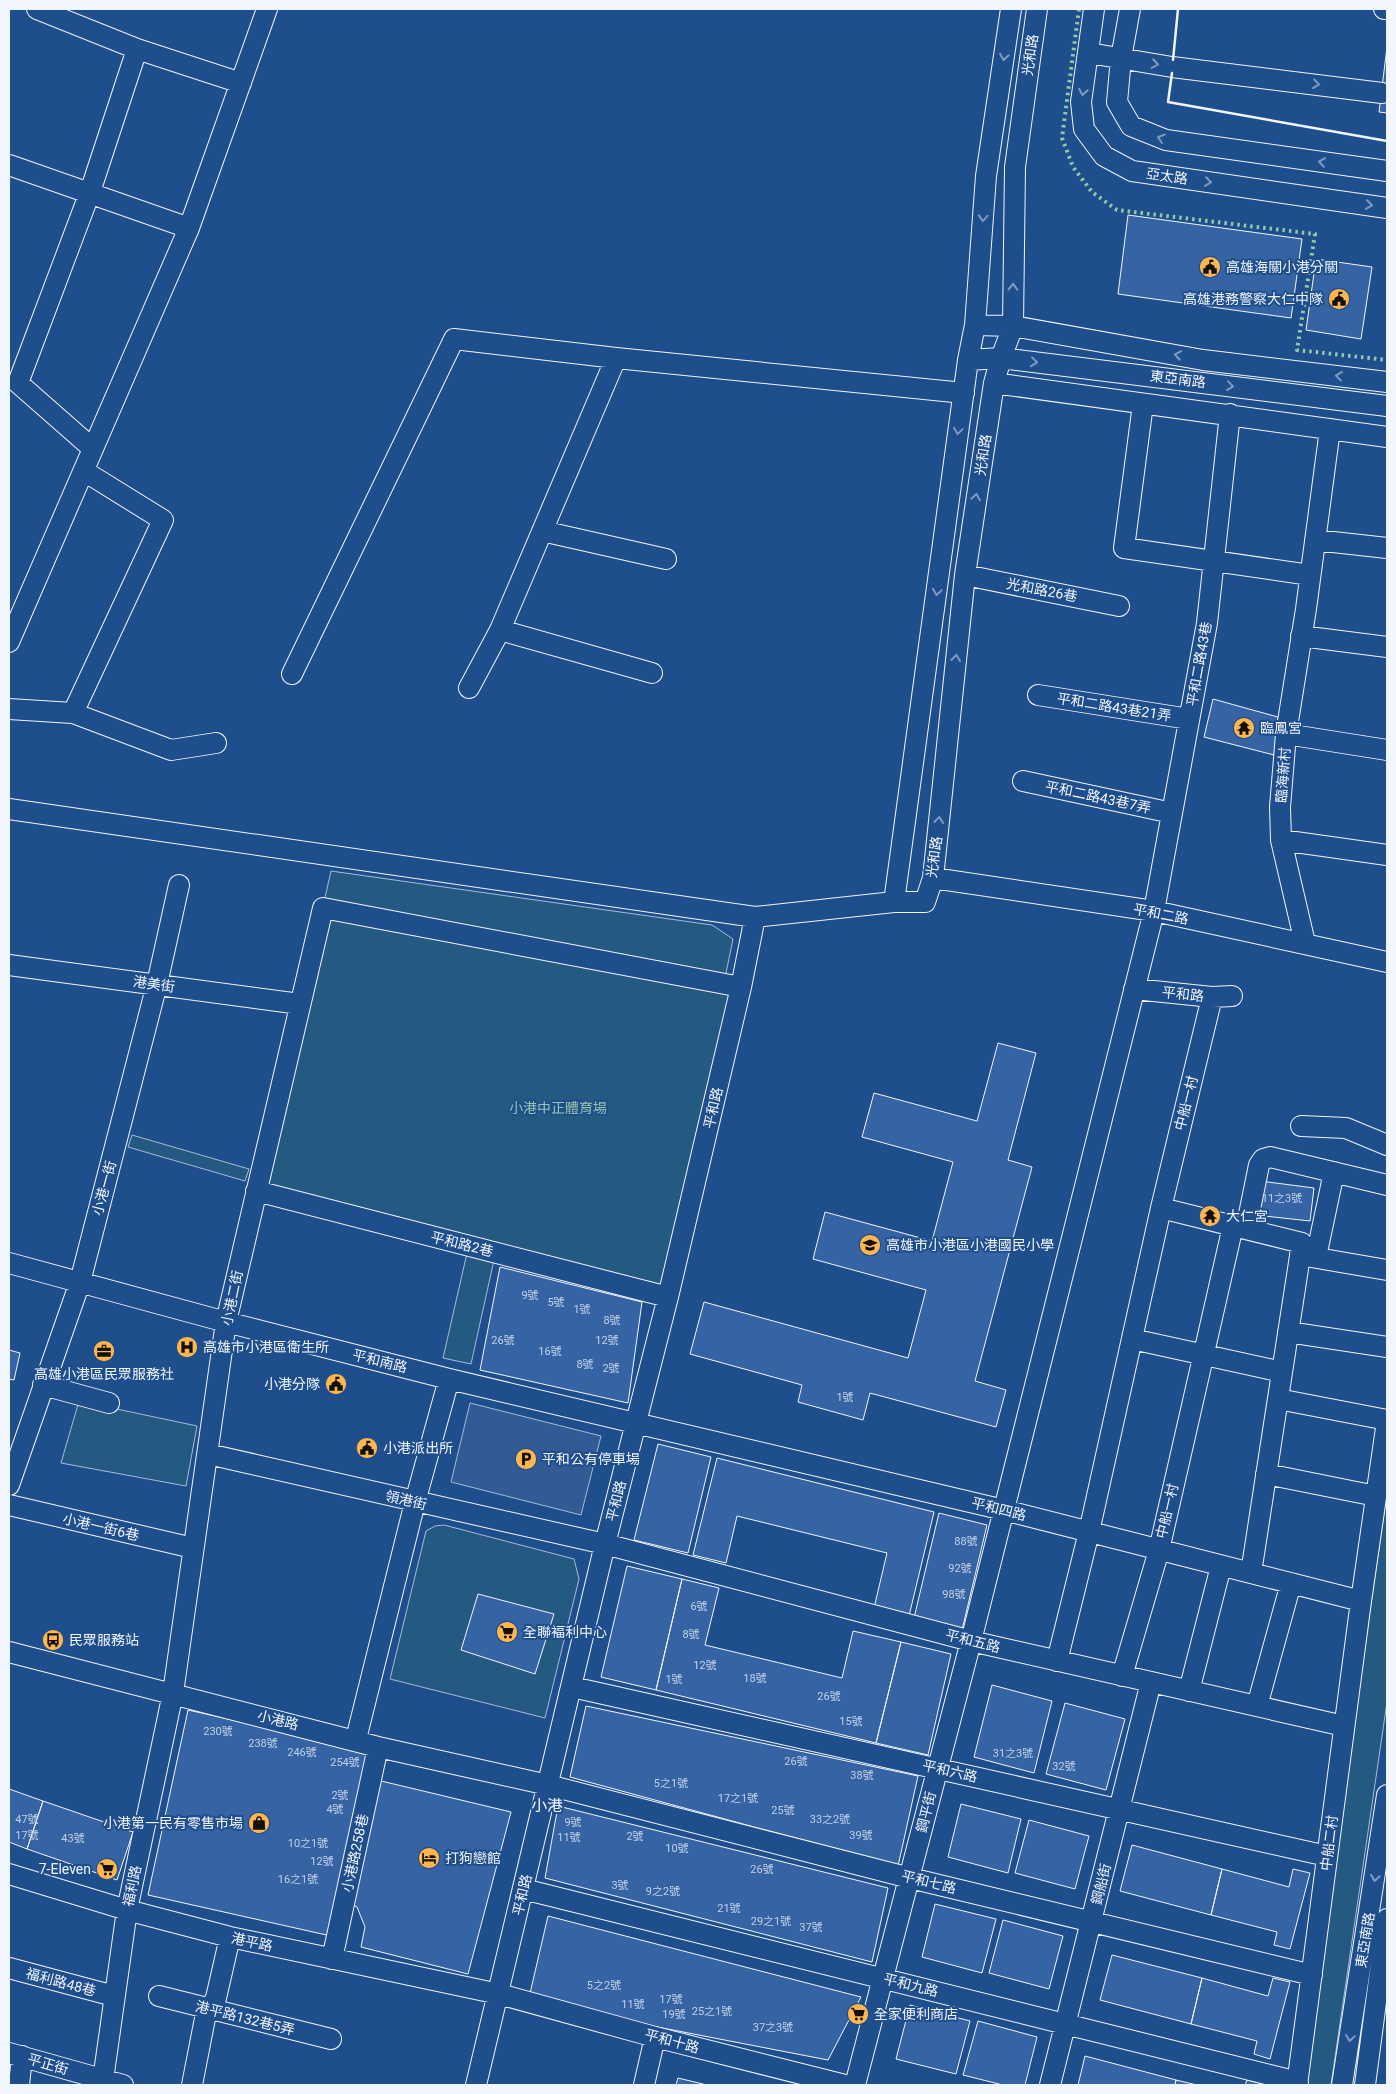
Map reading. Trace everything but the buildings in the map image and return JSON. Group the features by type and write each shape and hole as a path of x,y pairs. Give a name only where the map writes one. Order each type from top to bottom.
{"street":[{"path":"37,9 137,49 241,83"},
{"path":"9,642 189,228 267,9"},
{"name":"光和路","path":"1011,9 986,176 975,326 968,360 894,902 925,902 933,878 965,575 994,383 1013,326 1015,167 1037,9"},
{"name":"亞太路","path":"1094,9 1081,102 1084,129 1104,156 1132,170 1387,208"},
{"path":"1130,9 1121,58 1117,102 1131,126 1166,140 1387,171"},
{"path":"92,448 18,383 90,192 137,49"},
{"path":"1089,53 1172,67 1382,93"},
{"path":"9,165 189,228"},
{"name":"東亞南路","path":"975,326 1013,326 1203,360 1387,382"},
{"path":"292,674 454,339 616,358 964,393"},
{"path":"469,688 500,630 616,358"},
{"name":"東亞南路","path":"968,360 1001,358 1387,406"},
{"path":"994,383 1387,437"},
{"path":"1143,404 1124,548 1310,575"},
{"name":"平和二路43巷","path":"1134,989 1154,912 1207,623 1230,414"},
{"name":"臨海新村","path":"1305,943 1280,840 1280,807 1286,734 1330,429"},
{"path":"73,713 163,520 84,471"},
{"path":"542,531 666,559"},
{"path":"1315,540 1387,548"},
{"name":"光和路26巷","path":"965,575 1120,606"},
{"path":"500,630 652,673"},
{"path":"1301,636 1387,646"},
{"name":"平和二路43巷21弄","path":"1038,695 1189,719"},
{"path":"9,709 73,713 171,750 216,743"},
{"path":"1286,734 1387,750"},
{"name":"平和二路43巷7弄","path":"1023,781 1172,814"},
{"path":"9,809 755,917 894,902"},
{"path":"1280,840 1387,855"},
{"name":"平和二路","path":"933,878 1154,912 1387,962"},
{"name":"小港一街","path":"9,1485 80,1282 157,984 179,885"},
{"name":"小港二街","path":"173,1694 226,1322 323,908 742,987"},
{"name":"平和路","path":"476,2085 605,1544 668,1297 742,987 755,917"},
{"name":"港美街","path":"9,965 300,1004"},
{"name":"平和路","path":"1134,989 1212,997 1232,996"},
{"name":"鋼平街","path":"855,2085 971,1641 1134,989"},
{"name":"中船一村","path":"1089,1532 1161,1208 1212,997"},
{"path":"1301,1126 1346,1128 1387,1145"},
{"name":"中船一村","path":"1158,1550 1202,1355 1259,1165 1263,1159 1270,1157 1387,1185"},
{"path":"1251,1573 1288,1332 1308,1256 1334,1172"},
{"name":"平和路2巷","path":"256,1191 668,1297"},
{"path":"1161,1208 1302,1243 1308,1256"},
{"path":"1308,1256 1387,1270"},
{"name":"平和南路","path":"9,1263 226,1322 449,1379 637,1422"},
{"path":"1288,1332 1387,1347"},
{"path":"1132,1339 1282,1372"},
{"path":"356,1740 414,1502 449,1379"},
{"path":"43,1385 109,1403"},
{"path":"1278,1400 1387,1421 1361,1601"},
{"name":"平和四路","path":"637,1422 1004,1510 1361,1601"},
{"name":"領港街","path":"208,1454 605,1544"},
{"path":"1266,1474 1376,1496"},
{"name":"小港一街6巷","path":"9,1504 193,1548"},
{"path":"1057,1661 1089,1532"},
{"name":"平和五路","path":"605,1544 971,1641 1344,1726"},
{"path":"1122,1676 1158,1550"},
{"path":"1188,1690 1221,1566"},
{"path":"1257,1706 1291,1583"},
{"name":"中船二村","path":"1298,2084 1361,1601"},
{"name":"小港路","path":"9,1652 378,1747 548,1785"},
{"name":"鋼船街","path":"1050,2085 1151,1682"},
{"name":"平和六路","path":"572,1686 1328,1856"},
{"name":"福利路","path":"103,2080 127,1910 173,1694"},
{"name":"小港路258巷","path":"332,1959 378,1747"},
{"name":"平和七路","path":"548,1785 910,1878 1312,1975"},
{"name":"東亞南路","path":"1342,2085 1387,1795"},
{"name":"港平路","path":"9,1874 127,1910 230,1937 499,1994"},
{"name":"平和九路","path":"523,1889 1066,2024 1298,2084"},
{"name":"東亞南路","path":"1365,2085 1387,1919"},
{"path":"192,2085 207,2008 212,2005 216,1998 230,1937"},
{"name":"福利路48巷","path":"9,1968 114,1996"},
{"name":"平和十路","path":"499,1994 655,2037 845,2085"},
{"name":"港平路132巷5弄","path":"159,1996 331,2039"},
{"path":"644,2085 655,2037"},
{"name":"平正街","path":"19,2085 15,2055 123,2085"}],"green space":[{"path":"331,871 712,925 733,939 725,978 324,902"},
{"name":"小港中正體育場","path":"324,912 738,994 668,1289 261,1187"},
{"path":"132,1135 249,1169 245,1181 128,1147"},
{"path":"467,1253 494,1260 471,1364 443,1358"},
{"path":"79,1401 197,1426 186,1486 61,1463"},
{"path":"1387,1493 1387,1702 1331,2085 1302,2085"},
{"path":"444,1525 574,1559 579,1579 545,1718 390,1679 426,1531 435,1526"}],"shaded area":[{"name":"平和公有停車場","path":"470,1403 601,1436 581,1515 451,1482"}],"hedge":[{"path":"1079,9 1062,138 1073,167 1092,192 1117,210 1315,234 1297,350 1387,360"}],"wall":[{"path":"1173,60 1178,9"},
{"path":"1172,73 1168,102 1387,141"}],"place":[{"name":"高雄海關小港分關","path":"1210,267"},
{"name":"高雄港務警察大仁中隊","path":"1339,299"},
{"name":"臨鳳宮","path":"1244,728"},
{"name":"大仁宮","path":"1210,1216"},
{"name":"高雄市小港區小港國民小學","path":"870,1245"},
{"name":"高雄市小港區衛生所","path":"187,1347"},
{"name":"高雄小港區民眾服務社","path":"104,1351"},
{"name":"小港分隊","path":"336,1384"},
{"name":"小港派出所","path":"367,1448"},
{"name":"平和公有停車場","path":"526,1459"},
{"name":"全聯褔利中心","path":"507,1632"},
{"name":"民眾服務站","path":"53,1640"},
{"name":"小港第一民有零售市場","path":"259,1823"},
{"name":"打狗戀館","path":"429,1858"},
{"name":"7-Eleven","path":"107,1869"},
{"name":"全家便利商店","path":"858,2014"}],"district":[{"name":"小港","path":"547,1805"}]}
